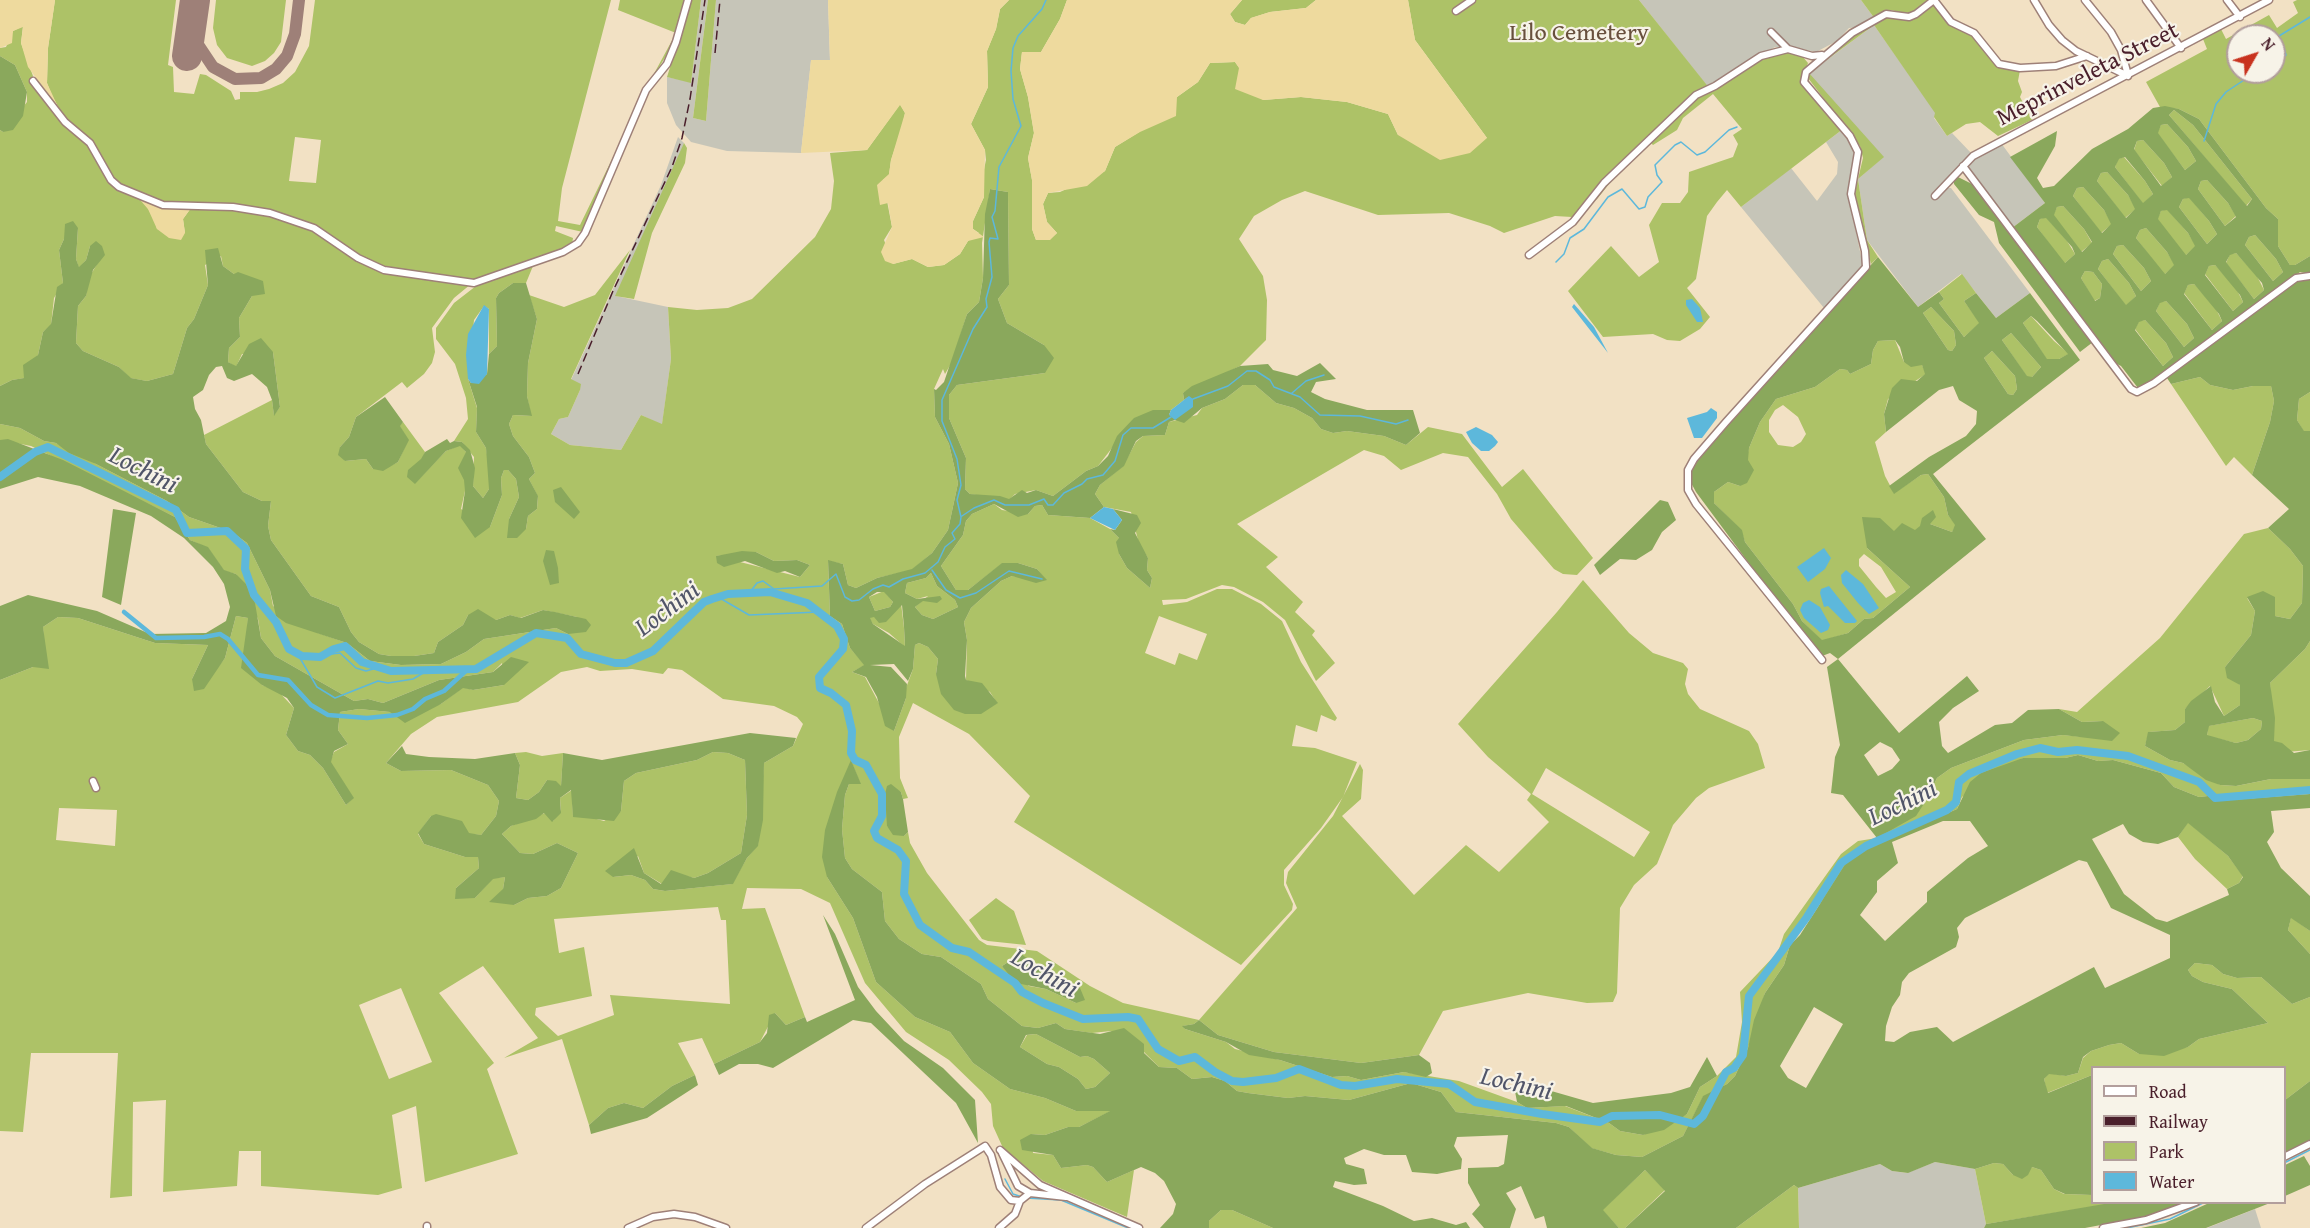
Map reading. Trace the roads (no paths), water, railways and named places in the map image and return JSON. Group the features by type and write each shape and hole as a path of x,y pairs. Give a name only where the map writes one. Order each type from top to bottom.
{"street":[{"path":"33,81 65,122 90,143 111,180 119,187 163,205 233,207 270,213 314,228 358,258 384,270 474,283 563,252 578,243 585,232 646,90 667,63 676,42 688,0"},
{"path":"1456,11 1472,0"},
{"path":"1822,660 1696,504 1688,490 1687,480 1694,459 1866,267 1865,251 1851,194 1858,152 1850,136 1804,82 1806,72 1844,38 1886,14 1909,17 1926,8 1934,0 1951,22 1974,33 2000,64 2020,68 2073,62 2087,56"},
{"path":"2034,0 2049,25 2076,51 2128,76"},
{"path":"2085,0 2111,32 2121,50 2128,76"},
{"path":"2146,0 2181,48"},
{"path":"2227,0 2240,17"},
{"name":"Meprinveleta Street","path":"1935,196 1973,156 2269,0"},
{"path":"1771,32 1788,49 1812,56 1823,55"},
{"path":"1529,255 1578,217 1604,183 1696,94 1731,77 1761,56 1788,49"},
{"path":"2073,62 2076,51"},
{"path":"1963,166 2131,388 2137,392 2154,383 2296,278 2310,276"},
{"path":"93,781 96,789"},
{"path":"2286,1156 2310,1144"},
{"path":"866,1228 925,1184 985,1146 991,1155 1002,1190 1011,1200 1020,1202"},
{"path":"1066,1197 1030,1193 1018,1186 1000,1150 1041,1185 1138,1228"},
{"path":"999,1228 1015,1214 1020,1202 1030,1193"},
{"path":"2103,1228 2146,1220 2193,1204"},
{"path":"628,1228 653,1217 674,1214 695,1217 726,1228"}],"water":[{"path":"1692,299 1700,308 1703,322 1697,322 1686,305 1686,300"},
{"path":"1574,304 1594,327 1608,353 1572,307"},
{"path":"484,305 489,309 487,374 479,384 471,383 468,379 466,355 468,334"},
{"path":"1189,396 1193,399 1193,407 1175,420 1169,415 1171,410"},
{"path":"1711,408 1717,412 1717,418 1702,438 1694,438 1687,418 1707,412"},
{"path":"1476,427 1492,435 1498,442 1489,451 1481,451 1472,443 1466,432"},
{"path":"1104,507 1113,509 1122,520 1115,530 1090,518"},
{"path":"1824,548 1831,558 1825,569 1808,582 1797,567"},
{"path":"1846,570 1863,584 1879,608 1869,614 1858,603 1842,583 1841,575"},
{"path":"1829,586 1857,621 1855,623 1845,623 1828,606 1824,607 1820,593 1821,589"},
{"path":"1809,600 1820,607 1830,625 1828,630 1821,633 1804,618 1800,610 1803,603"}],"waterway":[{"path":"750,592 757,583 763,581 774,589 822,586 836,574 845,597 852,601 859,600 873,589 883,585 889,587 903,579 925,573 938,562 945,547 955,539 952,533 960,524 961,517 957,500 961,485 957,459 942,421 942,400 973,329 987,307 986,299 992,277 989,242 990,238 998,239 992,217 995,211 999,167 1021,126 1013,99 1011,71 1013,48 1018,36 1042,9 1046,0"},
{"path":"2286,32 2310,17"},
{"path":"2204,141 2216,104 2226,92 2238,84"},
{"path":"1556,262 1564,254 1570,238 1584,229 1608,197 1622,189 1639,209 1645,207 1648,197 1662,182 1657,175 1655,165 1675,145 1681,142 1697,155 1705,152 1729,130 1737,127"},
{"path":"1193,399 1228,386 1247,371 1256,371 1270,380 1274,387 1300,397 1320,415 1360,416 1396,424 1408,420"},
{"path":"1292,393 1306,381 1324,375"},
{"path":"962,516 994,500 1005,505 1029,505 1044,499 1048,505 1053,505 1064,493 1087,479 1103,475 1115,461 1123,435 1131,428 1153,428 1171,417"},
{"name":"Lochini","path":"0,477 35,452 48,447 176,510 187,533 227,531 246,549 245,569 254,595 276,622 289,649 302,656 320,657 345,646 362,662 391,671 476,669 536,633 567,638 581,654 615,663 626,663 653,651 704,602 712,599 728,594 770,592 807,603 837,626 844,639 843,649 819,677 820,688 831,693 846,705 852,731 851,753 855,760 866,765 882,794 882,816 874,831 877,838 898,850 906,861 904,894 920,925 952,948 969,952 1015,983 1022,992 1043,1003 1083,1019 1128,1017 1138,1019 1158,1049 1179,1061 1195,1057 1232,1081 1276,1078 1299,1069 1341,1085 1355,1086 1397,1079 1449,1084 1475,1102 1542,1114 1600,1122 1612,1116 1660,1115 1694,1124 1703,1116 1726,1072 1734,1068 1743,1055 1749,996 1807,917 1841,863 1866,846 1947,810 1956,802 1959,782 1969,774 2017,754 2040,748 2058,752 2077,750 2128,756 2199,782 2215,798 2310,790"},
{"path":"932,570 946,590 960,598 976,593 1009,571 1042,579"},
{"path":"718,597 749,615 819,612"},
{"path":"124,612 156,638 204,637 220,634 228,639 258,675 288,680 311,705 328,715 367,718 397,715 413,709 425,699 444,691 468,669"},
{"path":"297,653 317,687 335,698 378,681 388,683 413,679 430,669"},
{"path":"323,655 340,653 356,668 366,671 377,668"},
{"path":"2286,1162 2310,1150"},
{"path":"1005,1179 1013,1194 1022,1197"},
{"path":"1026,1198 1061,1200 1128,1228"},
{"path":"2127,1228 2170,1219 2201,1204"}],"railway":[{"path":"578,374 613,291 672,167 682,138 705,0"},
{"path":"715,53 720,0"}],"park label":[{"name":"Lilo Cemetery","path":"1579,34"}]}
